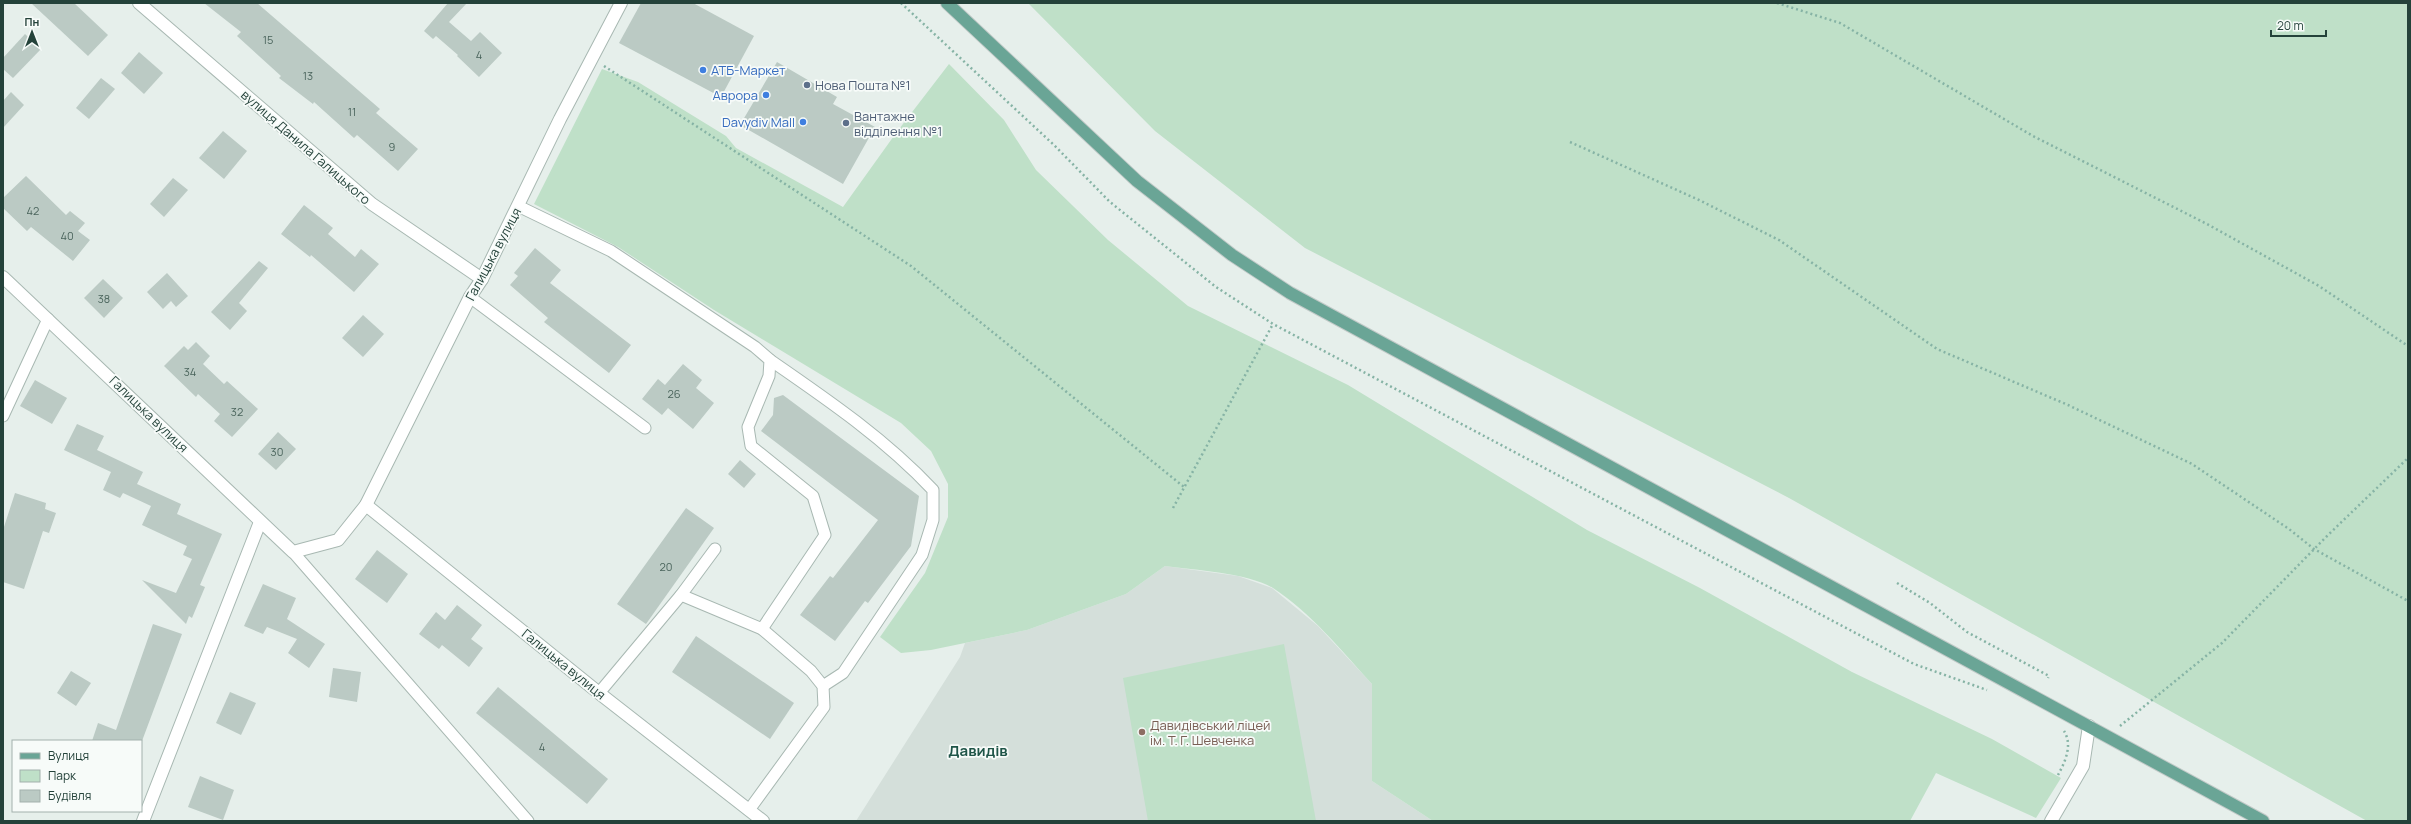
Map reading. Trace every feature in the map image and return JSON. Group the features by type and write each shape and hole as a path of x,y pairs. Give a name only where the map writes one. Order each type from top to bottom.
{"main road":[{"path":"947,3 1137,181 1232,255 1290,293 2263,821"}],"street":[{"name":"вулиця Данила Галицького","path":"139,3 372,204 482,279"},
{"name":"Галицька вулиця","path":"3,277 293,552 338,540 366,505 470,297 482,279 621,3"},
{"name":"Галицька вулиця","path":"366,505 599,693 763,821"},
{"path":"143,821 260,522"},
{"path":"2050,821 2083,766 2089,726"}],"lane":[{"path":"518,206 611,251 755,347 770,360 851,416 911,467 933,490 933,520 922,555 843,673 823,686"},
{"path":"470,297 645,428"},
{"path":"3,416 48,319"},
{"path":"762,629 825,535 813,496 751,446 748,428 769,376 770,360"},
{"path":"599,693 681,595 715,550"},
{"name":"Галицька вулиця","path":"293,552 528,821"},
{"path":"681,595 762,629 811,671 823,686 824,707 749,810"}],"path":[{"path":"901,3 1054,145 1110,202 1216,287 1273,324 1914,664 1993,691"},
{"path":"1777,3 1840,23 2034,136 2208,224 2319,286 2408,346"},
{"path":"592,58 911,266 1184,487"},
{"path":"600,72 603,65"},
{"path":"1570,142 1779,240 1938,350 2068,405 2192,464 2289,529 2314,549 2408,601"},
{"path":"1173,508 1273,324"},
{"path":"2107,736 2222,643 2314,549 2408,458"},
{"path":"1897,584 1930,603 1967,632 2049,676 2048,678"},
{"path":"2055,781 2066,762 2068,748 2067,735 2062,727"}],"shaded area":[{"name":"Давидівський ліцей ім. Т. Г. Шевченка","path":"1165,566 1238,576 1272,588 1318,626 1372,684 1372,781 1433,821 856,821 960,657 965,643 1027,630 1126,594"}],"green space":[{"path":"1028,3 2408,3 2408,821 2367,821 1789,498 1305,248 1155,131"},
{"path":"949,64 1004,120 1036,170 1108,240 1188,306 1348,385 1587,530 1700,588 1852,672 1992,739 2061,778 2036,818 1936,773 1910,821 1433,821 1372,781 1372,684 1313,620 1287,598 1273,588 1262,583 1221,573 1165,566 1126,594 1027,630 931,650 901,653 880,637 925,573 948,517 948,484 931,451 901,423 714,310 618,247 534,204 602,69 638,82 726,136 736,148 843,207 896,133"},
{"path":"1284,644 1316,821 1148,821 1123,678"}],"building":[{"path":"31,3 74,3 108,35 88,56"},
{"path":"204,3 257,3 380,109 376,113 418,149 398,171 357,135 354,138 314,102 313,104 279,78 281,76 237,36 241,32"},
{"path":"448,3 467,3 449,22 471,41 480,32 502,53 479,77 457,56 458,55 436,36 433,39 424,31"},
{"name":"АТБ-Маркет","path":"641,3 693,3 754,36 721,97 619,43"},
{"path":"25,34 41,49 13,78 3,69 3,58"},
{"path":"139,52 163,73 144,94 121,73"},
{"path":"777,62 837,97 833,104 875,127 843,184 740,125"},
{"path":"101,78 115,89 89,119 76,108"},
{"path":"11,92 24,105 3,128 3,101"},
{"path":"223,131 247,151 224,179 199,158"},
{"path":"26,176 66,215 70,211 85,223 78,231 90,240 73,261 31,227 27,231 3,208 3,198"},
{"path":"173,178 188,190 164,217 150,204"},
{"path":"304,205 333,228 328,234 355,257 361,249 379,264 354,292 311,255 310,257 281,234"},
{"path":"535,248 561,270 550,283 631,345 609,373 544,322 548,318 510,285 518,276 514,273"},
{"path":"259,261 268,268 239,303 247,311 230,330 211,312"},
{"path":"167,273 188,296 176,307 171,301 163,309 147,292"},
{"path":"103,279 123,298 104,318 84,298"},
{"path":"363,315 384,334 363,357 342,338"},
{"path":"196,342 210,356 203,364 224,384 227,381 258,409 232,437 214,421 220,414 198,394 196,397 164,366 184,346 188,350"},
{"path":"683,364 702,380 696,388 714,403 693,429 668,408 662,415 642,399 658,379 665,385"},
{"path":"35,380 67,398 52,424 20,406"},
{"path":"783,395 919,496 911,546 868,603 865,601 835,641 800,615 830,576 833,578 878,520 761,431 773,415 774,398"},
{"path":"77,424 104,436 97,450 143,472 137,484 181,504 177,514 222,534 200,585 205,587 192,618 189,616 186,624 142,580 176,593 192,559 183,555 187,546 142,525 151,506 123,493 120,498 103,490 111,472 64,450"},
{"path":"278,432 296,449 276,470 258,454"},
{"path":"740,460 756,474 744,488 728,474"},
{"path":"15,493 46,503 45,509 56,513 49,533 43,531 24,589 3,582 3,530"},
{"path":"686,508 714,528 646,624 617,604"},
{"path":"377,550 408,574 387,603 355,579"},
{"path":"263,584 296,598 287,619 325,644 309,668 288,653 297,639 267,627 263,634 244,626"},
{"path":"457,605 482,625 471,639 483,648 469,667 442,645 439,649 419,634 436,612 445,620"},
{"path":"153,624 182,634 142,741 92,740 98,723 116,730"},
{"path":"696,636 794,703 770,739 672,672"},
{"path":"333,668 361,672 357,702 329,697"},
{"path":"71,671 91,683 76,706 57,693"},
{"path":"498,687 608,779 587,804 476,713"},
{"path":"230,692 256,703 241,735 216,723"},
{"path":"200,776 234,790 223,820 188,807"}],"place":[{"name":"АТБ-Маркет","path":"703,70"},
{"name":"Нова Пошта №1","path":"807,85"},
{"name":"Аврора","path":"766,95"},
{"name":"Davydiv Mall","path":"803,122"},
{"name":"Вантажне відділення №1","path":"846,123"},
{"name":"Давидівський ліцей ім. Т. Г. Шевченка","path":"1142,732"}],"district":[{"name":"Давидів","path":"978,750"}]}
